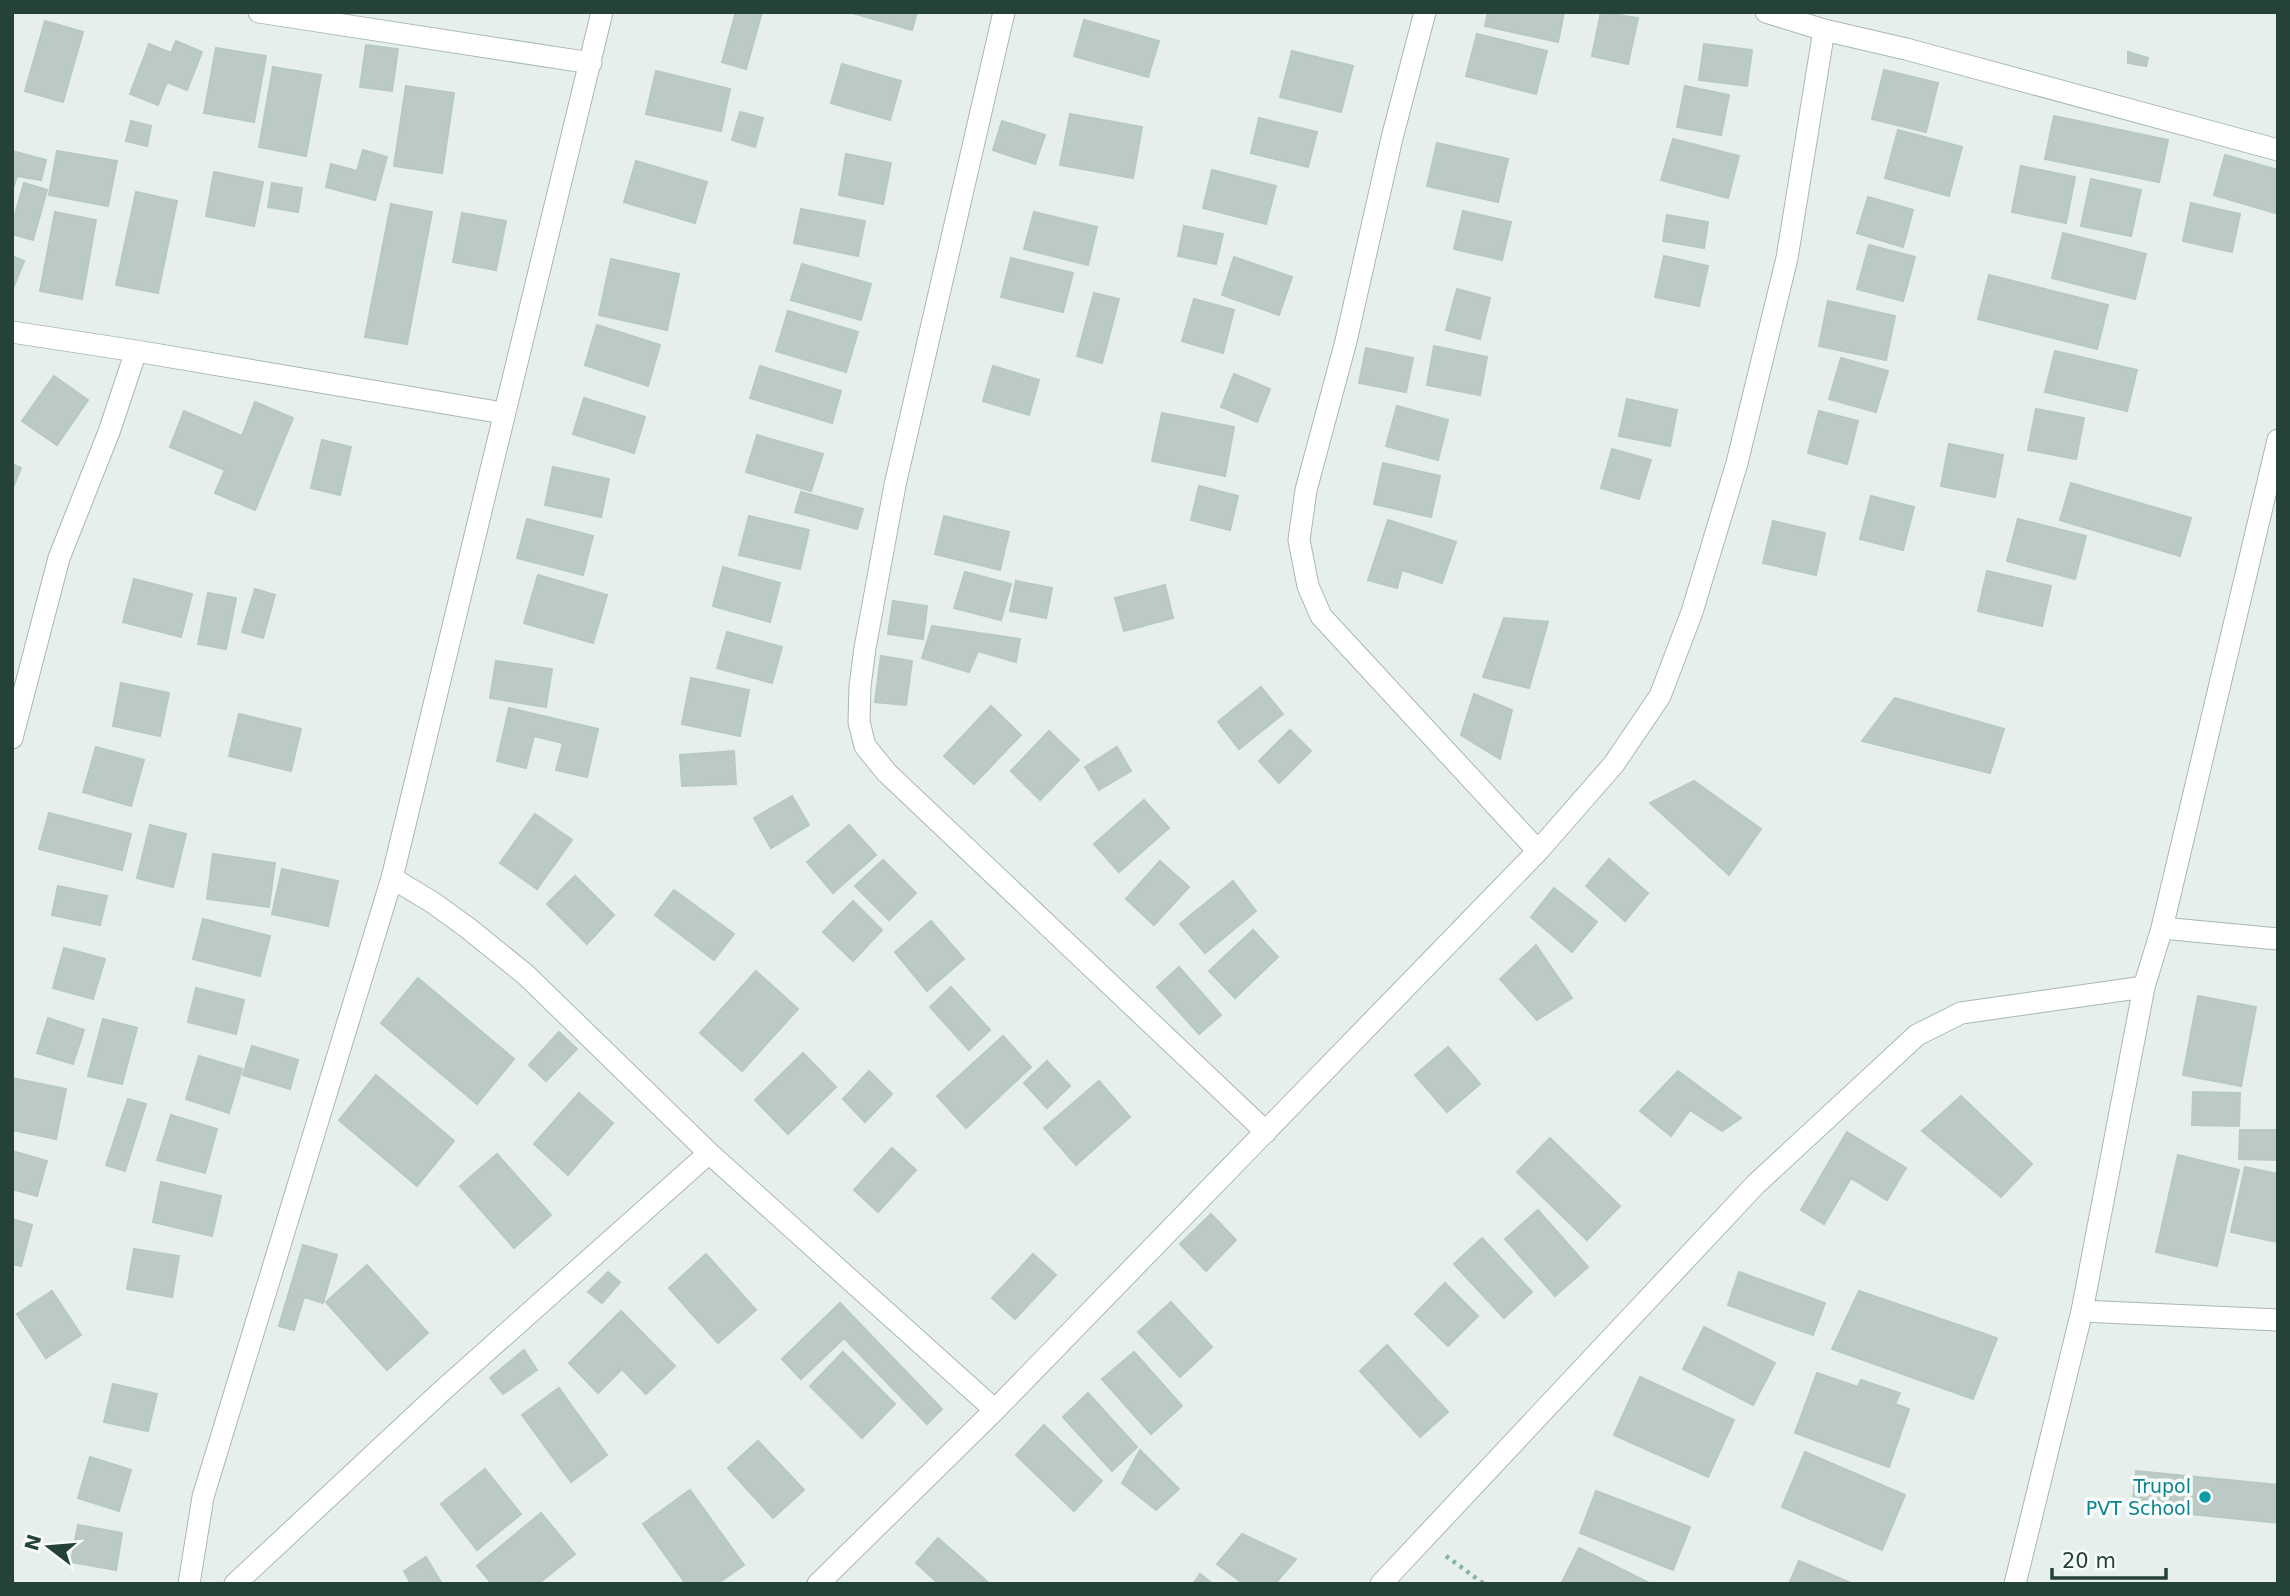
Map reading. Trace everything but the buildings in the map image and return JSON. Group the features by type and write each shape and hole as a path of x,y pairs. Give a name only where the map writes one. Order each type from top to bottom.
{"street":[{"path":"259,12 591,63"},
{"path":"189,1584 203,1497 392,878 602,12"},
{"path":"1004,12 895,485 865,648 859,722 865,746 887,773 1266,1132"},
{"path":"1425,12 1392,138 1346,341 1306,490 1299,540 1308,586 1321,616 1538,851"},
{"path":"1766,12 1824,30 1906,49 2278,150"},
{"path":"818,1584 995,1410 1538,851 1614,764 1660,696 1692,612 1737,463 1787,258 1824,30"},
{"path":"12,332 503,413"},
{"path":"12,738 59,558 109,432 136,351"},
{"path":"2015,1584 2082,1311 2144,987 2162,928 2278,440"},
{"path":"392,878 432,902 526,975 709,1153 995,1410"},
{"path":"2162,928 2278,939"},
{"path":"1381,1584 1756,1184 1917,1035 1961,1013 2144,987"},
{"path":"235,1584 443,1390 709,1153"},
{"path":"2082,1311 2278,1320"}],"path":[{"path":"1422,1539 1484,1584"}],"place":[{"name":"Trupol PVT School","path":"2205,1497"}]}
